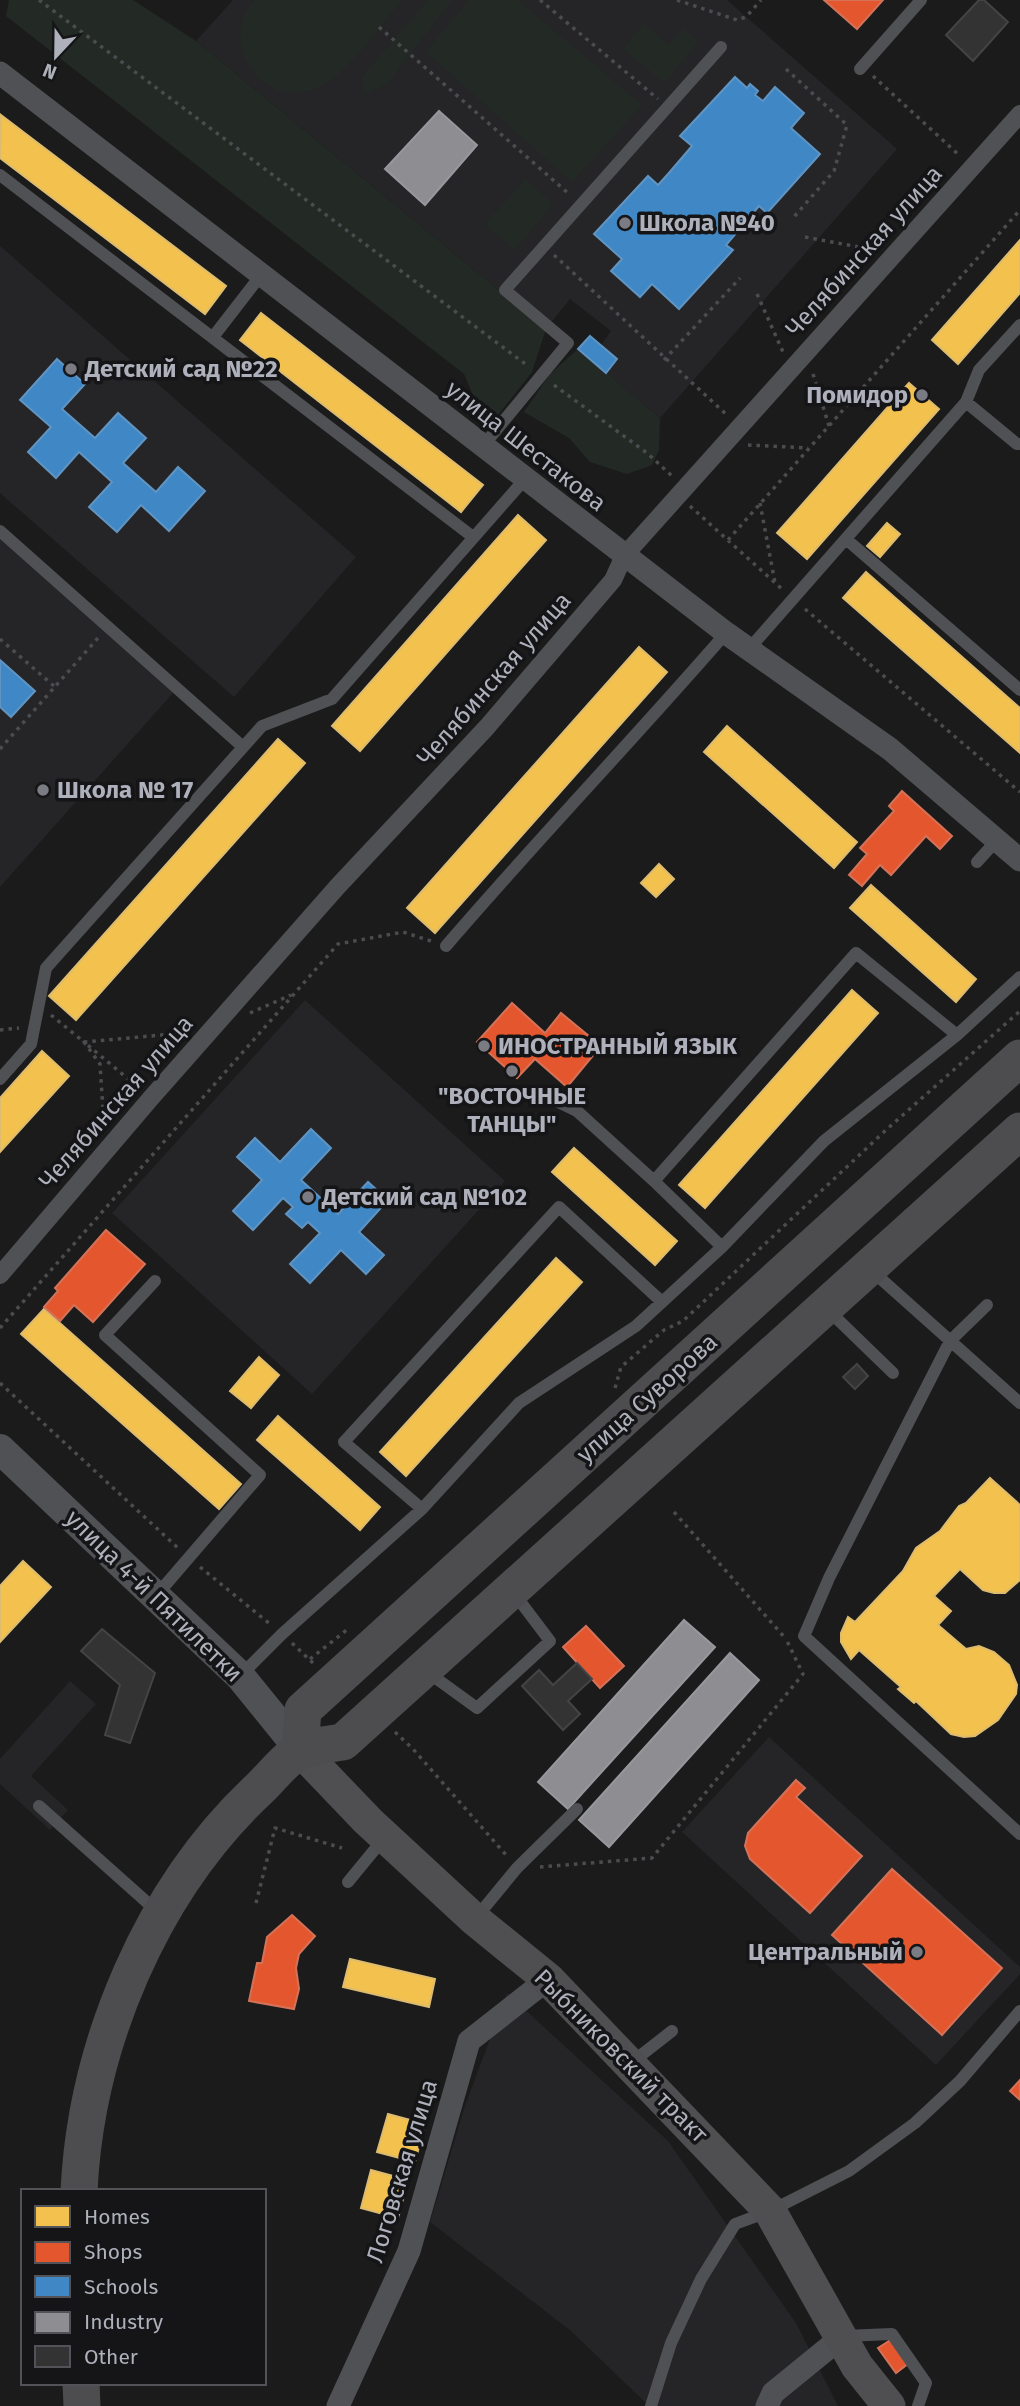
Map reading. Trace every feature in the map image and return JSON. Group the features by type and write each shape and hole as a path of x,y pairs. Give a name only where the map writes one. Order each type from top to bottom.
{"main road":[{"name":"улица Суворова","path":"300,1750 303,1710 1020,1058"},
{"path":"79,2189 80,2160 101,2062 126,1985 159,1913 227,1819 300,1750 343,1742 1020,1131"},
{"name":"Рыбниковский тракт","path":"300,1750 385,1836 474,1919 548,1979 770,2211 843,2336 857,2366 889,2406"},
{"path":"80,2385 82,2406"}],"street":[{"name":"улица Шестакова","path":"2,77 748,650 890,749 1020,860"},
{"name":"Челябинская улица","path":"0,1275 150,1098 338,886 487,727 613,580 624,556 1020,114"},
{"name":"улица 4-й Пятилетки","path":"0,1449 240,1676 300,1750"},
{"name":"Логовская улица","path":"338,2406 409,2251 469,2041 548,1979"},
{"path":"767,2406 772,2393 843,2336"}],"lane":[{"path":"861,67 921,0"},
{"path":"482,446 568,342 505,290 721,47"},
{"path":"0,174 473,537"},
{"path":"213,337 261,275"},
{"path":"748,650 966,402 979,370 1020,325"},
{"path":"966,402 1020,444"},
{"path":"0,1079 31,1044 46,968 262,726 332,699 525,479"},
{"path":"0,531 243,747"},
{"path":"846,539 1020,690"},
{"path":"446,946 543,833 644,727 726,633"},
{"path":"977,862 997,840"},
{"path":"654,1181 856,953 957,1035"},
{"path":"240,1676 282,1634 422,1509 519,1403 636,1326 722,1247 824,1141 957,1035 1020,977"},
{"path":"536,1091 578,1111 722,1247"},
{"path":"422,1509 344,1442 559,1207 662,1302"},
{"path":"868,1267 1020,1404"},
{"path":"155,1281 105,1335 260,1475 155,1597"},
{"path":"987,1305 950,1341 828,1578 804,1636 1020,1834"},
{"path":"825,1307 893,1373"},
{"path":"423,1669 477,1708 550,1641 511,1589"},
{"path":"39,1806 159,1913"},
{"path":"474,1919 517,1868 577,1809"},
{"path":"348,1882 385,1836"},
{"path":"651,2406 671,2343 701,2279 735,2224 770,2211 849,2171 915,2123 960,2081 1020,2011"},
{"path":"630,2064 672,2031"},
{"path":"843,2336 892,2334 926,2383 918,2406"}],"path":[{"path":"39,0 647,453 728,540 775,583 1020,792"},
{"path":"540,0 667,107"},
{"path":"677,0 737,20 746,17 759,1"},
{"path":"379,27 581,205"},
{"path":"861,67 972,167"},
{"path":"786,69 847,125 834,171 793,218"},
{"path":"728,540 1020,210"},
{"path":"806,237 895,254"},
{"path":"544,246 664,360 740,426"},
{"path":"664,360 740,278"},
{"path":"757,294 791,370"},
{"path":"806,353 829,426"},
{"path":"725,444 808,448"},
{"path":"760,503 775,583"},
{"path":"0,749 108,627"},
{"path":"0,639 55,687"},
{"path":"0,1328 338,944 403,932 446,946"},
{"path":"84,1042 211,1031 293,994"},
{"path":"39,1005 150,1098"},
{"path":"612,1396 621,1367 664,1330 683,1321 886,1130 1020,1011"},
{"path":"84,1042 100,1064 106,1152"},
{"path":"0,1383 188,1558 282,1634 334,1682"},
{"path":"374,1714 413,1749 517,1868 652,1858 803,1674 786,1639 674,1512"},
{"path":"786,1639 804,1636"},
{"path":"256,1903 275,1828 342,1848"}],"shaded area":[{"path":"9,0 133,0 196,41 546,329 532,372 487,429 464,374 6,16"},
{"name":"Школа №40","path":"233,0 727,0 897,149 660,418 606,373 617,359 601,345 611,331 570,299 546,329 196,41"},
{"path":"254,0 402,0 361,51 337,75 312,90 293,93 276,89 261,80 250,66 243,50 240,33 244,16"},
{"path":"428,0 452,0 387,84 364,94 362,77"},
{"path":"469,0 518,0 642,105 572,182 426,52"},
{"path":"644,24 668,45 683,29 699,41 664,83 623,49"},
{"path":"525,179 554,204 514,250 485,224"},
{"name":"Детский сад №22","path":"0,246 356,557 234,697 0,493"},
{"path":"578,349 660,418 659,450 652,465 627,474 590,462 569,438 524,412 550,374"},
{"name":"Школа № 17","path":"0,539 173,693 0,887"},
{"name":"Детский сад №102","path":"305,1000 505,1181 312,1394 112,1213"},
{"path":"70,1681 96,1704 31,1776 68,1810 50,1830 0,1784 0,1759"},
{"path":"769,1737 1020,1967 1020,1974 936,2065 682,1832"},
{"path":"507,1993 668,2141 796,2323 838,2406 649,2406 571,2331 430,2222 464,2109"}],"building: Homes":[{"path":"1,115 226,286 205,314 0,158"},
{"path":"1020,240 1020,293 958,364 932,340"},
{"path":"261,313 483,485 461,512 240,340"},
{"path":"909,383 939,409 807,559 777,533"},
{"path":"518,515 546,540 360,751 332,726"},
{"path":"887,523 900,534 880,557 867,546"},
{"path":"866,572 1020,708 1020,753 843,598"},
{"path":"639,647 667,672 435,933 407,908"},
{"path":"727,726 857,842 834,868 704,752"},
{"path":"278,739 305,763 76,1020 49,996"},
{"path":"659,864 674,879 656,897 641,883"},
{"path":"871,885 976,979 956,1002 850,908"},
{"path":"852,990 878,1013 705,1208 679,1185"},
{"path":"42,1051 69,1076 0,1152 0,1098"},
{"path":"574,1148 677,1241 655,1265 552,1172"},
{"path":"556,1258 582,1282 406,1476 380,1452"},
{"path":"44,1309 241,1484 219,1509 21,1334"},
{"path":"259,1357 279,1375 251,1408 230,1391"},
{"path":"278,1416 380,1507 360,1530 257,1440"},
{"path":"990,1478 1020,1505 1020,1580 1005,1593 994,1593 983,1590 960,1569 934,1596 951,1611 938,1625 966,1649 979,1646 994,1652 1009,1665 1017,1685 1016,1694 998,1720 975,1736 964,1737 951,1734 916,1701 914,1703 898,1689 901,1687 859,1650 851,1659 841,1642 841,1633 848,1617 855,1622 903,1571 916,1548 940,1531 959,1506 966,1503"},
{"path":"23,1561 51,1587 0,1642 0,1586"},
{"path":"350,1959 435,1979 429,2007 343,1987"},
{"path":"388,2114 425,2124 415,2162 377,2152"},
{"path":"371,2170 408,2180 398,2218 361,2208"}],"building: Shops":[{"path":"824,0 883,0 857,29"},
{"path":"902,791 952,836 940,849 926,836 891,875 880,865 862,886 849,875 867,854 860,848 894,811 889,806"},
{"path":"512,1003 545,1033 561,1013 601,1046 567,1087 535,1059 517,1078 477,1042"},
{"path":"106,1230 145,1264 93,1322 74,1305 60,1321 44,1307 58,1291 55,1288"},
{"path":"586,1626 624,1666 600,1688 563,1647"},
{"name":"Центральный","path":"796,1780 805,1788 796,1797 862,1856 810,1913 750,1859 745,1846 748,1833"},
{"name":"Центральный","path":"892,1869 1002,1968 942,2035 832,1935"},
{"path":"292,1915 315,1936 299,1954 296,1968 299,1989 294,2009 249,2001 257,1963 262,1963 267,1937"},
{"path":"1020,2080 1020,2100 1010,2091"},
{"path":"892,2339 909,2363 896,2373 878,2348"}],"building: Schools":[{"path":"735,77 747,88 750,84 758,91 755,95 763,101 775,87 804,113 791,128 820,154 767,213 759,206 726,245 733,250 679,309 652,284 640,297 611,271 622,259 594,234 648,176 658,185 668,174 692,146 680,136"},
{"path":"590,336 617,359 606,373 578,349"},
{"path":"57,359 85,384 62,409 95,438 118,413 146,438 123,463 156,492 178,467 205,491 169,531 141,505 117,532 89,507 112,482 79,452 56,478 28,452 51,427 20,400"},
{"path":"0,660 35,691 11,717 0,707"},
{"path":"311,1129 331,1148 301,1180 338,1214 368,1182 388,1200 359,1232 384,1255 366,1274 341,1250 310,1283 290,1264 320,1233 308,1222 302,1228 286,1214 293,1207 283,1198 253,1230 233,1211 262,1180 237,1157 255,1138 280,1162"}],"building: Industry":[{"path":"439,111 477,145 425,205 385,169"},
{"path":"684,1620 715,1647 568,1809 538,1782"},
{"path":"730,1653 759,1680 609,1847 579,1820"}],"building: Other":[{"path":"979,0 984,0 1008,22 973,61 946,35"},
{"path":"857,1364 868,1376 855,1389 843,1377"},
{"path":"102,1629 155,1673 130,1743 105,1735 120,1685 81,1651"},
{"path":"577,1663 592,1679 568,1701 580,1714 563,1730 522,1686 539,1670 553,1685"}],"place":[{"name":"Школа №40","path":"625,223"},
{"name":"Детский сад №22","path":"71,369"},
{"name":"Помидор","path":"922,395"},
{"name":"Школа № 17","path":"43,790"},
{"name":"ИНОСТРАННЫЙ ЯЗЫК","path":"484,1046"},
{"name":"\"ВОСТОЧНЫЕ ТАНЦЫ\"","path":"512,1071"},
{"name":"Детский сад №102","path":"308,1197"},
{"name":"Центральный","path":"917,1952"}]}
